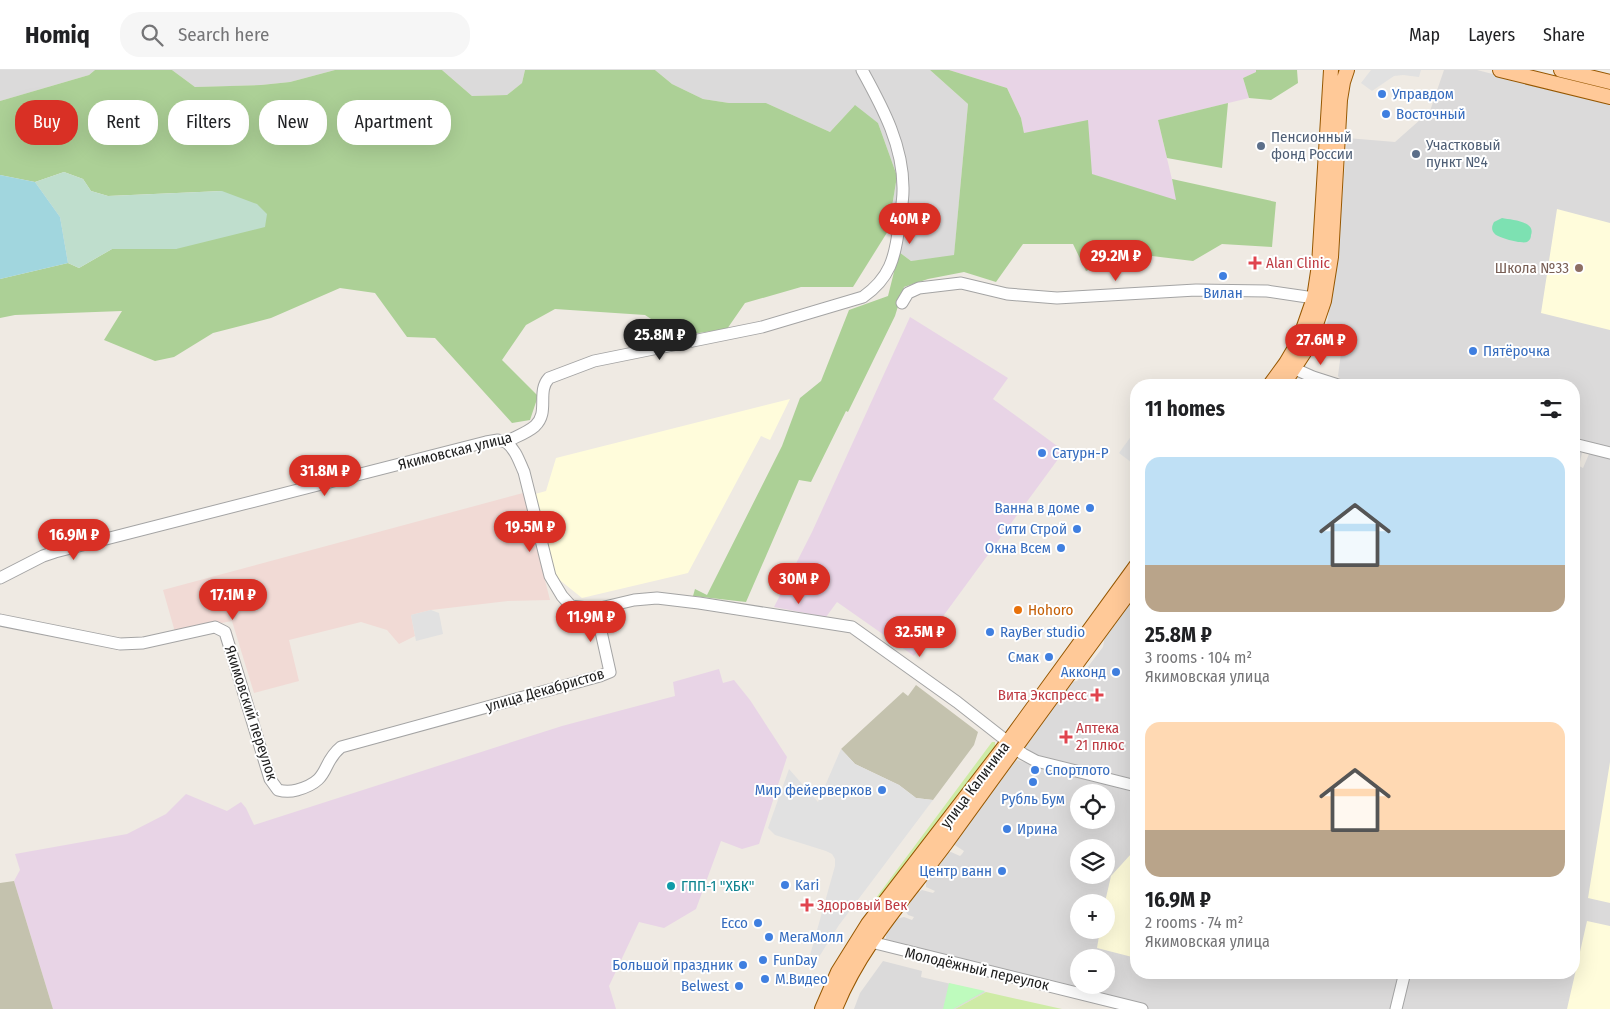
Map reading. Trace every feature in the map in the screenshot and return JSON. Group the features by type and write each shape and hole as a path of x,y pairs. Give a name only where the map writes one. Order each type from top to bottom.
{"main road":[{"path":"1286,379 1306,326 1314,298 1320,249 1331,70"},
{"path":"1277,379 1309,345 1324,301 1331,257 1340,100 1347,70"},
{"path":"1500,70 1610,97"},
{"path":"1561,70 1610,82"},
{"name":"улица Калинина","path":"835,1009 850,977 871,942 1130,575"},
{"name":"улица Калинина","path":"822,1009 838,972 864,930 1011,745 1130,591"}],"street":[{"name":"Якимовская улица","path":"0,578 43,556 55,552 486,442 498,440 506,442 536,425 542,416 544,406 542,389 544,383 549,378 594,361 762,327 863,297 876,288 886,275 894,258 903,192 898,148 887,116 862,70"},
{"path":"902,303 908,293 919,288 961,283 1007,294 1057,298 1196,290 1267,290 1314,298"},
{"path":"1291,366 1318,379"},
{"path":"506,442 512,447 524,472 545,561 555,585 571,606 596,609 648,598 699,603 852,627 957,702 1023,754 1036,761 1130,784"},
{"path":"1580,446 1610,453"},
{"name":"улица Декабристов","path":"341,747 591,679 610,672 596,609"},
{"name":"Якимовский переулок","path":"0,620 120,644 143,642 215,627 225,632 266,769 278,790 289,792 319,780 335,753 341,747"},
{"name":"Молодёжный переулок","path":"871,942 1142,1009"},
{"path":"1396,1009 1403,979"}],"shaded area":[{"path":"0,70 95,70 89,75 0,101"},
{"path":"172,70 335,70 290,82 195,87"},
{"path":"442,70 525,70 522,83 507,95 472,96"},
{"path":"655,70 930,70 968,104 954,256 911,261 899,252 888,231 897,176 878,123 854,106 830,132 766,103 729,103 703,99 672,84"},
{"path":"949,70 1256,70 1256,72 1243,78 1249,98 1158,120 1177,201 1091,174 1024,133 1021,118 1007,88"},
{"path":"1371,70 1421,70 1419,77 1394,76 1372,91 1361,83"},
{"path":"1444,70 1477,70 1610,104 1610,448 1580,440 1580,379 1340,379 1338,376 1342,345 1326,333 1326,330 1337,261 1347,138 1395,142 1430,111"},
{"name":"Школа №33","path":"1557,209 1610,223 1610,330 1541,313"},
{"path":"910,317 1008,378 993,399 1064,451 914,656 837,602 826,617 774,607 812,532"},
{"path":"790,399 770,440 761,436 688,573 582,598 556,577 535,494 546,491 556,458"},
{"path":"1130,438 1130,461 1119,453"},
{"path":"1589,454 1610,458 1610,1009 1401,1009 1408,979 1580,979 1580,466 1583,468"},
{"path":"523,493 550,600 508,601 431,610 411,615 415,636 399,644 387,630 361,622 289,640 299,681 254,693 232,621 175,632 163,590"},
{"path":"1130,602 1130,979 1400,979 1393,1009 1146,1009 1089,994 1115,994 1115,949 1070,949 1070,989 886,941 886,935 896,919 904,917 912,920 914,917 908,915 905,910 917,893 922,890 933,893 935,891 926,887 926,881 946,853 951,852 960,856 962,854 964,851 953,844 1013,763 1017,760 1030,764 1025,749 1026,745 1071,682 1077,681 1103,647 1105,636"},
{"path":"431,610 439,613 443,634 416,641 411,615"},
{"path":"719,669 723,683 734,680 750,700 787,757 759,844 742,849 721,841 696,909 664,928 639,922 609,986 616,1009 53,1009 14,881 20,870 15,854 127,834 166,814 186,794 227,811 241,802 254,825 562,726 675,696 673,682"},
{"path":"916,685 978,732 974,745 933,800 916,798 899,785 855,764 841,749 903,692 908,696"},
{"path":"841,749 855,764 899,785 916,798 933,800 839,925 812,968 807,966 835,866 835,859 832,854 826,851 775,835 768,828 789,769 818,802"},
{"path":"1610,762 1610,903 1588,898"},
{"path":"1130,855 1130,956 1115,953 1115,949 1097,948 1098,939 1115,939 1115,894 1107,894 1109,884 1115,884 1115,872"},
{"path":"14,881 53,1009 0,1009 0,883"},
{"path":"1587,921 1610,926 1610,1009 1567,1009 1574,979 1580,979 1580,952"},
{"path":"883,961 922,971 921,977 986,992 955,1009 854,1009 860,993"}],"green space":[{"path":"95,70 172,70 195,87 290,82 335,70 442,70 472,96 507,95 522,83 525,70 655,70 672,84 703,99 729,103 766,103 830,132 855,105 878,123 897,176 888,231 853,287 801,287 745,303 727,329 677,336 645,315 555,309 526,325 502,360 538,396 530,420 512,423 435,338 407,337 375,293 340,288 271,318 213,333 174,357 155,361 104,340 122,311 15,315 0,318 0,279 68,263 79,268 112,249 176,249 222,191 108,196 91,191 83,179 64,172 35,182 0,175 0,101 89,75"},
{"path":"930,70 949,70 1007,88 1021,118 1024,133 1088,120 1092,174 1176,200 1172,179 1276,202 1272,247 1222,244 1193,261 1152,256 1129,272 1110,260 1086,271 1073,244 1023,244 996,282 964,272 928,279 904,287 895,316 811,482 799,480 746,602 693,596 695,589 707,595 782,446 800,398 821,381 849,310 888,296 899,252 911,261 954,255 968,104"},
{"path":"1256,70 1297,70 1298,83 1271,100 1249,98 1243,78 1256,72"},
{"path":"1228,103 1222,168 1167,158 1158,120"},
{"path":"64,172 83,179 91,191 108,196 222,191 257,204 267,214 265,227 176,249 112,249 79,268 68,263 60,217 35,182"},
{"path":"1502,218 1527,224 1532,230 1530,240 1520,242 1504,239 1496,235 1492,230 1494,222"},
{"path":"992,742 995,742 995,747 874,911 868,913 867,910"},
{"path":"949,983 985,991 953,1009 943,1009"},
{"path":"986,992 1062,1009 955,1009"}],"water":[{"path":"0,175 35,182 60,217 68,263 0,279"}],"place":[{"name":"Управдом","path":"1382,94"},
{"name":"Восточный","path":"1386,114"},
{"name":"Пенсионный фонд России","path":"1261,146"},
{"name":"Участковый пункт №4","path":"1416,154"},
{"name":"Alan Clinic","path":"1255,263"},
{"name":"Школа №33","path":"1579,268"},
{"name":"Вилан","path":"1223,276"},
{"name":"Пятёрочка","path":"1473,351"},
{"name":"Сатурн-Р","path":"1042,453"},
{"name":"Ванна в доме","path":"1090,508"},
{"name":"Сити Строй","path":"1077,529"},
{"name":"Окна Всем","path":"1061,548"},
{"name":"Hohoro","path":"1018,610"},
{"name":"RayBer studio","path":"990,632"},
{"name":"Смак","path":"1049,657"},
{"name":"Акконд","path":"1116,672"},
{"name":"Вита Экспресс","path":"1097,695"},
{"name":"Аптека 21 плюс","path":"1066,737"},
{"name":"Спортлото","path":"1035,770"},
{"name":"Рубль Бум","path":"1033,782"},
{"name":"Мир фейерверков","path":"882,790"},
{"name":"Ирина","path":"1007,829"},
{"name":"Центр ванн","path":"1002,871"},
{"name":"Kari","path":"785,885"},
{"name":"ГПП-1 \"ХБК\"","path":"671,886"},
{"name":"Здоровый Век","path":"807,905"},
{"name":"Ecco","path":"758,923"},
{"name":"МегаМолл","path":"769,937"},
{"name":"FunDay","path":"763,960"},
{"name":"Большой праздник","path":"743,965"},
{"name":"М.Видео","path":"765,979"},
{"name":"Belwest","path":"739,986"}]}
